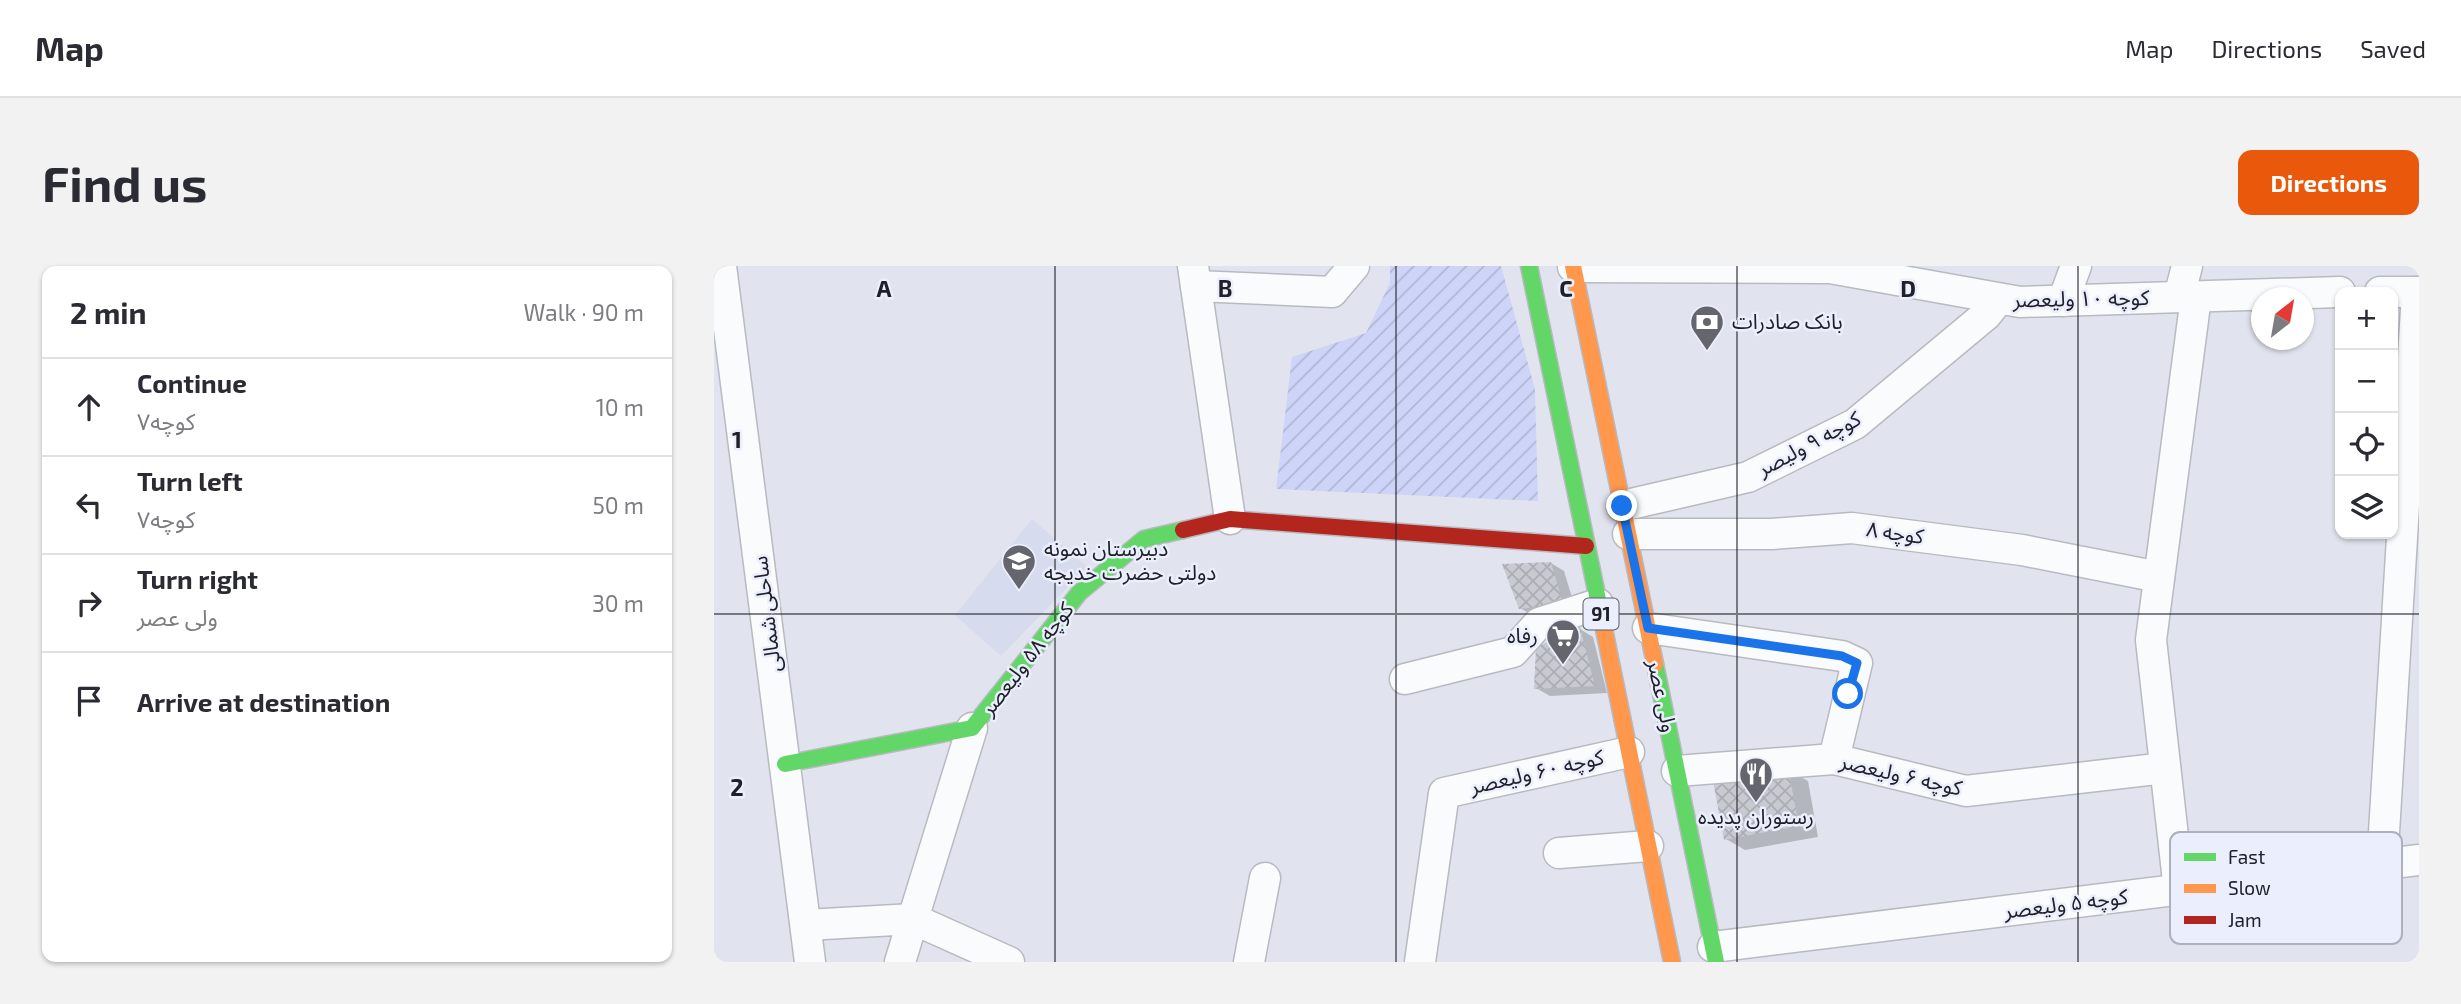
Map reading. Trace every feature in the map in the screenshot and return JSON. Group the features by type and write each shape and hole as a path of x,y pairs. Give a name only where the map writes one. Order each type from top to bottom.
{"main road":[{"name":"ولی عصر","path":"1529,266 1672,962"},
{"name":"ولی عصر","path":"1573,266 1715,954"},
{"name":"کوچه ۵۸ ولیعصر","path":"785,764 972,728 1079,593 1144,539 1230,519 1586,546"}],"street":[{"name":"ساحلی شمالی","path":"721,266 810,962"},
{"path":"1230,519 1195,276 1332,292 1354,266"},
{"name":"کوچه ۱۰ ولیعصر","path":"1573,266 1830,268 2020,302 2335,292"},
{"path":"2063,301 2076,266"},
{"path":"2172,832 2151,640 2188,297 2187,266"},
{"path":"2385,832 2409,577 2418,292 2398,292"},
{"name":"کوچه ۹ ولیصر","path":"1625,520 1748,477 1855,424 1986,315 1999,299"},
{"name":"کوچه ۸","path":"1625,520 1772,534 1852,528 2022,550 2159,577"},
{"path":"1405,679 1513,652 1539,623 1598,604"},
{"path":"1648,628 1842,656 1857,663 1835,759"},
{"path":"900,962 972,728"},
{"name":"کوچه ۶۰ ولیعصر","path":"1420,962 1444,793 1629,752"},
{"name":"کوچه ۶ ولیعصر","path":"1677,771 1835,759 1966,792 2165,768"},
{"path":"1559,853 1648,846"},
{"path":"1249,962 1265,878"},
{"name":"کوچه ۵ ولیعصر","path":"1715,954 2170,891"},
{"path":"806,925 913,919 1009,962"}],"shaded area":[{"path":"1390,266 1501,266 1535,389 1538,501 1276,489 1292,357 1366,333 1390,283"},
{"name":"دبیرستان نمونه دولتی حضرت خدیجه","path":"1032,519 1087,567 1001,656 955,615"}],"building":[{"path":"1551,562 1563,604 1519,609 1502,564"},
{"name":"رفاه","path":"1580,627 1595,686 1534,689 1536,647"},
{"name":"رستوران پدیده","path":"1788,768 1799,826 1724,840 1713,781"}],"traffic: fast":[{"path":"1529,266 1603,624"},
{"path":"785,764 972,728 1079,593 1144,539 1183,530"},
{"path":"1655,664 1716,962"}],"traffic: slow":[{"path":"1573,266 1655,664"},
{"path":"1603,624 1672,962"}],"traffic: jam":[{"path":"1183,530 1230,519 1586,546"}],"place":[{"name":"بانک صادرات","path":"1707,352"},
{"name":"دبیرستان نمونه دولتی حضرت خدیجه","path":"1019,591"},
{"name":"رفاه","path":"1563,666"},
{"name":"رستوران پدیده","path":"1756,804"}],"route":[{"path":"1622,506 1648,628 1842,656 1857,663 1848,694"}]}
